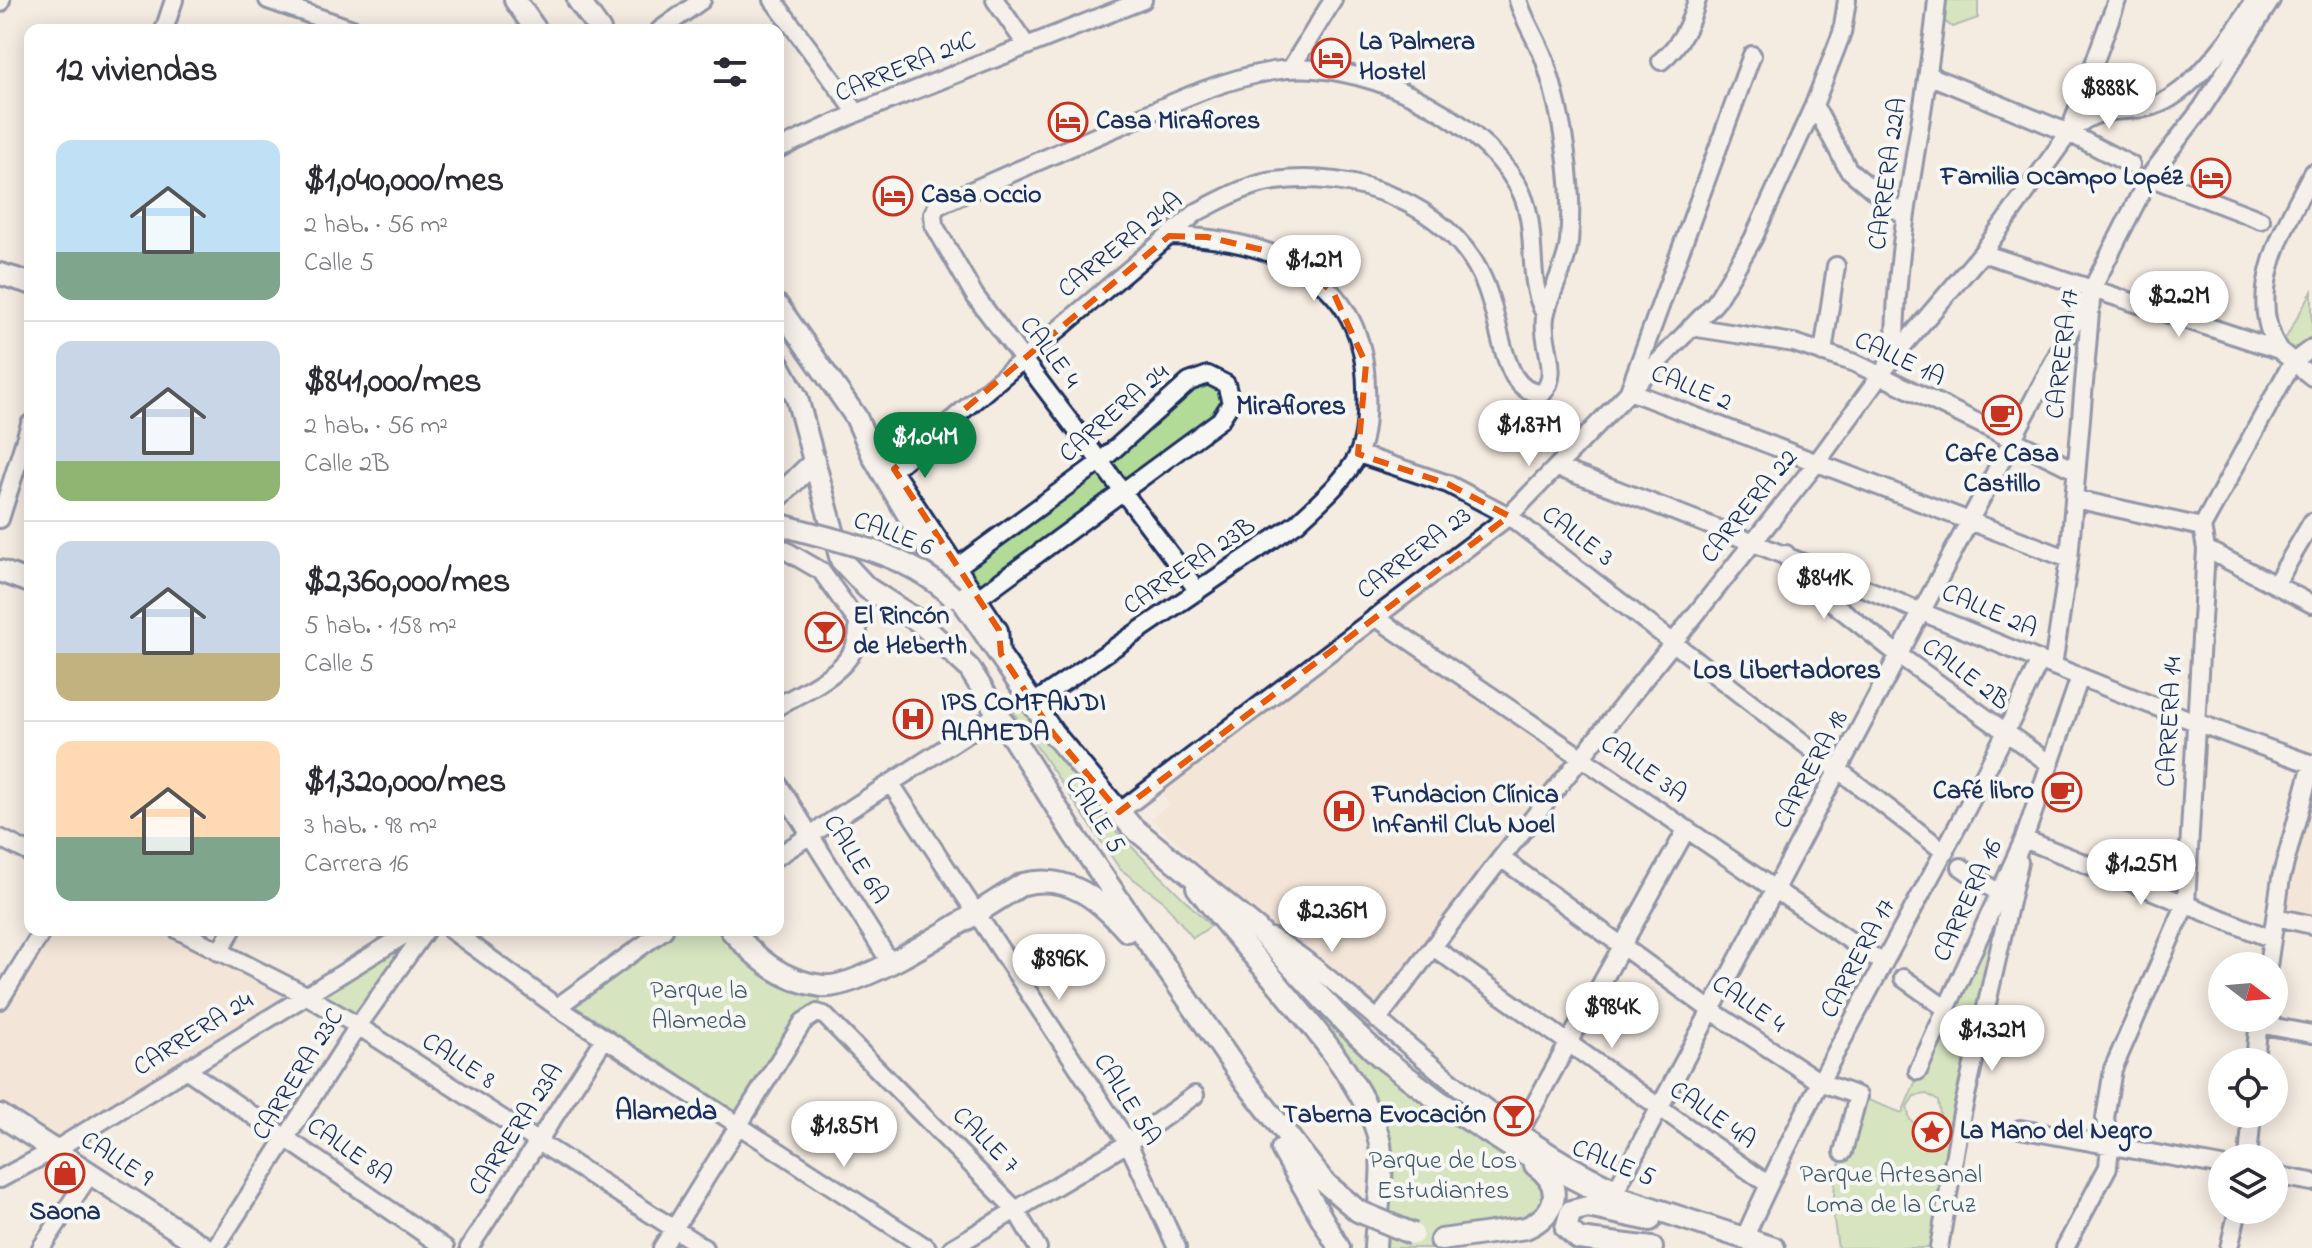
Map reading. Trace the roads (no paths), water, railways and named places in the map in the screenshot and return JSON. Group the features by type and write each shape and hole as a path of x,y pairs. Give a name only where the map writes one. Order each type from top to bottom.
{"main road":[{"path":"515,0 532,24"},
{"path":"578,0 596,24"},
{"path":"0,274 24,281"},
{"name":"CALLE 5","path":"784,315 856,417 874,458 911,525 955,593"},
{"name":"CALLE 5","path":"784,374 797,398 841,560 867,588 918,621 955,653 999,713 1074,835 1191,1006 1303,1158 1343,1201 1358,1211 1413,1234 1489,1248"},
{"path":"784,493 814,462"},
{"name":"CALLE 6","path":"784,526 893,557 934,578 978,608"},
{"path":"0,571 24,580"},
{"name":"CALLE 5","path":"978,608 1001,654 1053,733 1131,826 1178,861 1257,929 1381,1057 1439,1101 1508,1137 1594,1189 1774,1248"},
{"path":"1178,861 1214,911 1326,1047 1367,1105 1375,1126 1382,1165 1375,1248"},
{"path":"736,936 756,958 778,972 823,986 848,983 890,962 1023,884 1057,882 1080,889 1105,906 1191,1006"},
{"path":"1241,1076 1339,1248"},
{"name":"CALLE 9","path":"0,1115 205,1248"},
{"path":"1441,1240 1526,1228 1552,1209 1556,1195 1551,1179 1508,1137"},
{"path":"1652,1248 1579,1239 1571,1235 1566,1218 1571,1211 1588,1207 1744,1239"}],"street":[{"path":"166,24 174,0"},
{"path":"268,0 338,24"},
{"path":"668,24 702,0"},
{"path":"773,0 857,113"},
{"path":"995,0 1027,46"},
{"name":"CARRERA 24C","path":"784,146 857,113 1143,0"},
{"path":"1333,0 1291,68 1352,76 1395,87 1436,106 1497,156 1519,188 1531,218 1538,300 1545,314"},
{"path":"1518,0 1555,92 1570,206 1569,245 1545,314"},
{"path":"1661,61 1676,48 1692,20 1697,0"},
{"name":"CARRERA 23","path":"1119,812 1509,516 1715,303 1732,278 1814,105 1842,33 1847,0"},
{"name":"CARRERA 22A","path":"1895,355 1895,316 1905,217 1937,0"},
{"name":"CARRERA 22","path":"1377,1020 1501,858 1815,465 1882,378 1895,355 1982,253 2069,133 2117,0"},
{"path":"2069,133 2088,116 2164,102 2225,43 2254,0"},
{"name":"CARRERA 17","path":"1744,1239 1820,1082 2046,663 2069,559 2092,289 2149,177 2202,108 2271,0"},
{"name":"CALLE 2","path":"1752,55 1629,391 1815,465 2069,559"},
{"name":"CALLE 4","path":"1198,591 975,296 934,225 933,214 937,206 1212,86 1291,68"},
{"path":"1928,75 2069,133 2131,165"},
{"path":"1814,105 1848,169 1905,217"},
{"path":"2312,173 2284,230 2267,281 2264,314 2279,350 2312,377"},
{"path":"2149,177 2261,220"},
{"name":"CARRERA 24A","path":"894,469 1197,212 1232,194 1273,181 1309,178 1381,192 1416,208 1451,231 1482,277 1515,376 1527,391 1535,394 1543,393 1548,387 1552,371 1546,352 1545,314"},
{"path":"1169,236 1207,237 1276,253 1307,269 1334,294 1355,329 1366,364 1367,407 1358,454"},
{"path":"1982,253 2279,350"},
{"path":"1823,353 1836,266"},
{"name":"CARRERA 18","path":"1617,1188 2092,289"},
{"name":"CALLE 1A","path":"1691,327 1794,343 1855,363 2075,470"},
{"path":"2075,499 2202,527 2292,363 2312,348"},
{"name":"CARRERA 24","path":"957,567 1100,462 1198,376 1208,375 1226,384 1230,393 1227,413 1122,491 978,608"},
{"name":"CALLE 5","path":"856,417 894,469 957,567 978,608"},
{"path":"0,519 24,444"},
{"name":"CALLE 3","path":"1358,454 1448,484 1509,516 1945,852"},
{"name":"CARRERA 23B","path":"1033,703 1297,523 1333,489 1358,454"},
{"name":"CALLE 2A","path":"1558,468 1753,540 2194,723 2312,764"},
{"path":"2275,585 2312,522"},
{"name":"CARRERA 14","path":"2065,1248 2104,1178 2110,1145 2105,1118 2113,1069 2186,903 2206,549 2202,527"},
{"path":"784,549 821,571 857,621 857,641 844,666 784,702"},
{"path":"2206,549 2312,604"},
{"name":"CALLE 2B","path":"1786,554 1792,568 1805,581 1900,656 2050,764"},
{"name":"CALLE 3A","path":"1375,617 1883,963"},
{"name":"CARRERA 16","path":"1939,1248 1961,1118 2024,839 2080,677"},
{"path":"784,852 999,713"},
{"path":"2270,952 2281,878 2312,764"},
{"name":"CALLE 5A","path":"891,784 1128,1143 1177,1248"},
{"name":"CALLE 6A","path":"784,793 890,962"},
{"path":"1508,1137 1569,1044 1686,830"},
{"path":"0,838 24,850"},
{"path":"2024,839 2272,939"},
{"name":"CARRERA 16","path":"1918,1071 1997,892 2024,839"},
{"name":"CALLE 4","path":"1501,858 1709,1009 1820,1082 1858,1096 1843,1152"},
{"path":"1961,867 1997,892"},
{"path":"2276,917 2312,925"},
{"name":"CALLE 5","path":"1257,929 1307,958 1508,1137 1617,1188 1721,1223 1744,1239"},
{"path":"0,1000 39,936"},
{"name":"CALLE 8","path":"189,936 304,994 358,1026 704,1248"},
{"path":"219,952 228,936"},
{"name":"CARRERA 24","path":"0,1179 187,1070 304,994 403,936"},
{"name":"CARRERA 23C","path":"215,1248 358,1026 422,936"},
{"path":"459,936 557,1007 927,1248"},
{"path":"557,1007 656,936"},
{"name":"CALLE 4A","path":"1433,947 1769,1185"},
{"path":"1903,978 1945,1008"},
{"name":"CALLE 7","path":"739,1124 803,1022 817,1013 824,1015 1015,1209 1038,1248"},
{"path":"2288,1028 2312,1034"},
{"name":"CARRERA 23A","path":"469,1248 605,1038"},
{"name":"CALLE 8A","path":"187,1070 445,1248"},
{"path":"952,1248 1128,1143 1195,1095"},
{"path":"662,1248 739,1124"},
{"path":"2020,1129 2208,1163"},
{"path":"41,1248 90,1174"},
{"path":"2288,1178 2312,1182"},
{"path":"2229,1248 2235,1224"},
{"name":"CALLE 5","path":"1441,1240 1463,1248"}],"place":[{"name":"La Palmera Hostel","path":"1331,58"},
{"name":"Casa Miraflores","path":"1068,122"},
{"name":"Familia Ocampo Lopéz","path":"2211,178"},
{"name":"Casa Occio","path":"893,196"},
{"name":"Cafe Casa Castillo","path":"2002,415"},
{"name":"El Rincón de Heberth","path":"825,632"},
{"name":"IPS COMFANDI ALAMEDA","path":"913,719"},
{"name":"Café libro","path":"2062,792"},
{"name":"Fundacion Clínica Infantil Club Noel","path":"1344,811"},
{"name":"Taberna Evocación","path":"1514,1116"},
{"name":"La Mano del Negro","path":"1932,1132"},
{"name":"Saona","path":"65,1173"}],"district":[{"name":"Miraflores","path":"1291,407"},
{"name":"Los Libertadores","path":"1787,671"},
{"name":"Alameda","path":"666,1112"}],"park label":[{"name":"Parque la Alameda","path":"699,1007"},
{"name":"Parque de Los Estudiantes","path":"1443,1177"},
{"name":"Parque Artesanal Loma de la Cruz","path":"1891,1191"}]}
